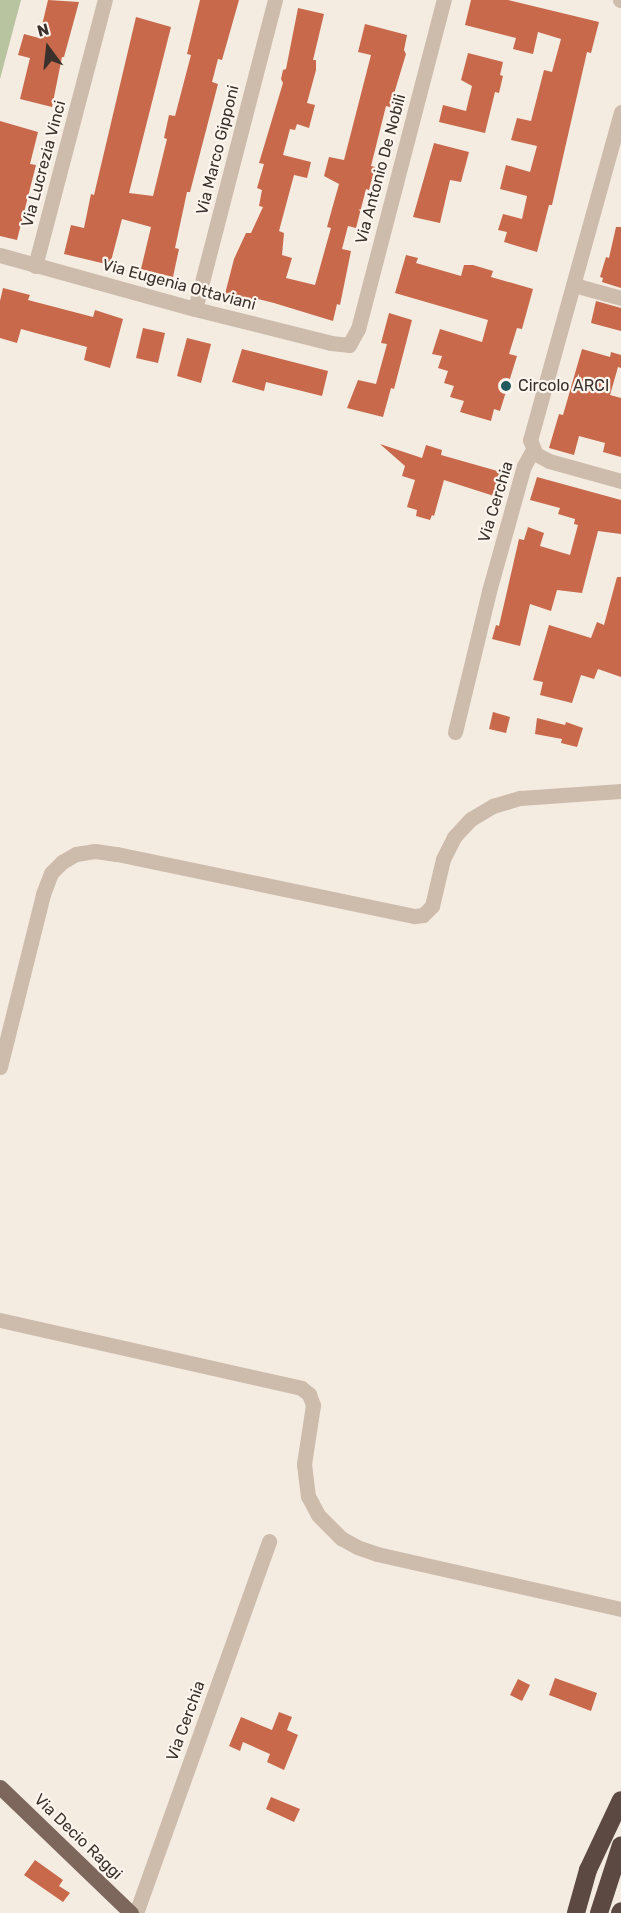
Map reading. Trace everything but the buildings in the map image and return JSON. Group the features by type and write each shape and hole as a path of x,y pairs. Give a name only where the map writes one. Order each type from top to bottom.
{"highway":[{"path":"576,1913 588,1870 621,1800"},
{"path":"599,1913 621,1845"}],"main road":[{"name":"Via Decio Raggi","path":"0,1787 131,1913"}],"street":[{"name":"Via Lucrezia Vinci","path":"35,266 105,0"},
{"name":"Via Marco Gipponi","path":"195,309 275,0"},
{"name":"Via Antonio De Nobili","path":"349,345 358,329 444,0"},
{"name":"Via Cerchia","path":"455,732 489,591 524,466 533,450 531,433 574,285 615,158 621,112"},
{"name":"Via Eugenia Ottaviani","path":"0,255 195,309 340,345 349,345"},
{"path":"574,285 621,298"},
{"path":"533,450 541,458 558,465 621,481"},
{"path":"0,1067 42,894 51,873 62,862 76,854 95,851 117,854 415,916 423,915 432,906 443,859 454,837 471,819 493,806 519,798 621,791"},
{"path":"0,1320 302,1388 309,1394 313,1405 304,1464 308,1496 318,1515 341,1538 377,1554 621,1609"},
{"name":"Via Cerchia","path":"136,1913 269,1541"}],"green space":[{"path":"0,0 21,0 0,79"}],"place":[{"name":"Circolo ARCI","path":"506,386"}]}
